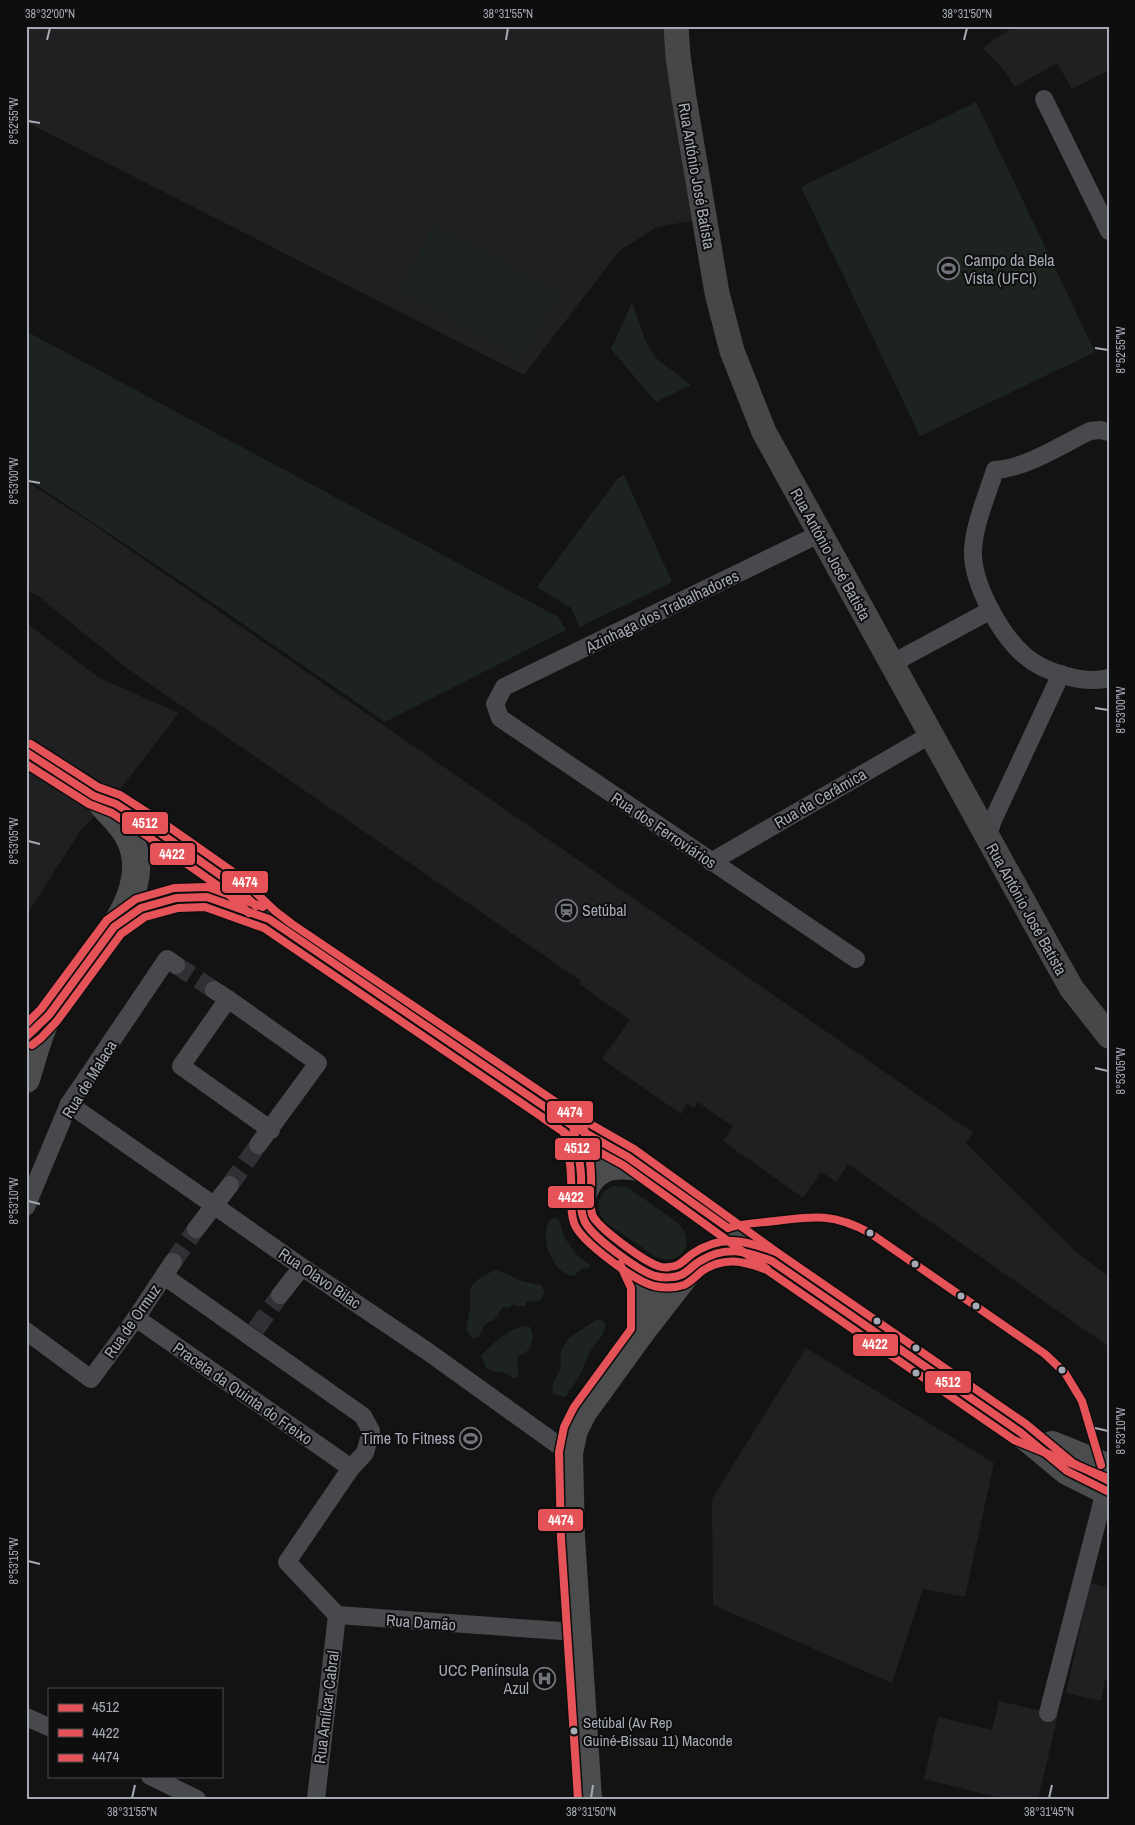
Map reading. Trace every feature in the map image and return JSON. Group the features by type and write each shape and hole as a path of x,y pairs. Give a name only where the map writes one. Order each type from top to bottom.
{"main road":[{"name":"Rua António José Batista","path":"676,26 685,107 717,293 732,351 764,432 1072,989 1109,1036"},
{"path":"26,752 94,796 116,804 230,882 269,919 573,1126 624,1155 772,1261 1020,1432 1107,1484"},
{"path":"26,1037 49,1015 114,927 127,907 135,883 138,864 130,838 94,796"},
{"path":"114,927 141,908 176,898 207,897 269,919"},
{"path":"26,1079 49,1015"},
{"path":"573,1126 582,1171 581,1211 584,1221 590,1231 645,1271 663,1278 681,1275 713,1253 726,1250 753,1254 772,1261"},
{"path":"581,1200 589,1180 603,1169 611,1165 621,1164 643,1168"},
{"path":"588,1799 576,1632 569,1453 574,1430 583,1412 641,1332 693,1266 704,1244 704,1234 692,1202"},
{"path":"629,1260 635,1269 641,1286 641,1332"}],"street":[{"path":"1044,99 1109,232"},
{"path":"1109,432 1100,430 1090,431 1023,465 1008,470 996,470 975,535 973,552 980,588 1009,638 1024,655 1044,667 1080,680 1099,681 1109,678"},
{"name":"Azinhaga dos Trabalhadores","path":"504,687 819,534"},
{"path":"891,664 992,610"},
{"path":"987,838 993,820 1060,674"},
{"name":"Rua dos Ferroviários","path":"504,687 495,704 500,718 856,960"},
{"name":"Rua da Cerâmica","path":"710,862 930,735"},
{"name":"Rua de Malaca","path":"26,1207 69,1104 171,962"},
{"path":"258,1145 271,1130 318,1063 221,995 181,1066 271,1130"},
{"name":"Rua Olavo Bilac","path":"69,1104 302,1267 427,1351 569,1453"},
{"path":"196,1229 230,1185"},
{"path":"280,1295 302,1267"},
{"name":"Rua de Ormuz","path":"26,1331 91,1379 169,1269 363,1416 371,1431 365,1453 350,1468"},
{"name":"Praceta da Quinta do Freixo","path":"136,1318 350,1468"},
{"path":"337,1615 287,1562 350,1468"},
{"path":"1048,1713 1107,1484"},
{"name":"Rua Damão","path":"337,1615 576,1632"},
{"name":"Rua Amílcar Cabral","path":"316,1799 337,1615"},
{"path":"26,1716 48,1727"},
{"path":"154,1778 197,1799"}],"shaded area":[{"path":"26,26 670,26 697,220 657,227 619,251 524,375 26,122"},
{"path":"1014,26 1109,26 1109,70 1072,89 1057,63 1015,87 1003,69 983,48"},
{"name":"Campo da Bela Vista (UFCI)","path":"976,102 1095,352 920,436 801,187"},
{"path":"434,225 559,293 521,358 400,290"},
{"path":"632,303 646,342 656,358 691,385 656,402 611,349"},
{"path":"26,331 558,617 566,630 385,722 191,588 26,478"},
{"path":"624,475 672,582 580,627 571,608 537,587 618,478"},
{"path":"26,481 91,523 973,1133 966,1143 1075,1251 1109,1277 1109,1347 848,1164 836,1182 821,1172 803,1198 723,1141 733,1127 698,1102 694,1108 687,1104 681,1114 602,1059 630,1020 579,984 581,981 128,669 38,596 26,590"},
{"path":"26,623 99,678 179,713 118,792 80,831 26,916"},
{"path":"613,1186 627,1187 678,1223 684,1230 686,1238 684,1251 673,1259 656,1257 605,1222 599,1211 599,1201 603,1193"},
{"path":"554,1217 559,1220 564,1237 576,1254 590,1265 588,1269 582,1268 574,1276 566,1274 559,1268 549,1251 546,1231"},
{"path":"495,1270 508,1274 520,1281 541,1285 545,1293 539,1301 526,1302 526,1306 517,1306 515,1304 508,1308 503,1307 494,1320 485,1324 479,1337 472,1338 466,1330 470,1309 470,1289 481,1277"},
{"path":"597,1319 605,1322 604,1330 589,1354 582,1371 565,1397 553,1394 552,1387 561,1367 560,1355 563,1347 571,1337"},
{"path":"524,1326 530,1327 533,1337 530,1349 518,1357 518,1377 513,1378 503,1372 487,1369 481,1356 505,1335 514,1329"},
{"path":"806,1348 994,1463 965,1597 923,1589 892,1683 713,1605 712,1499"},
{"path":"1090,1583 1109,1588 1109,1681 1105,1680 1101,1701 1066,1693"},
{"path":"999,1701 1058,1715 1038,1799 1004,1799 924,1779 938,1717 992,1730"}],"tunnel":[{"path":"176,965 214,990"},
{"path":"230,1185 258,1145"},
{"path":"173,1262 196,1229"},
{"path":"256,1329 280,1295"}],"transit line":[{"name":"4474","path":"31,744 98,787 120,795 159,820 236,874 275,911 292,924 578,1117 634,1149 778,1253 1026,1424 1073,1463 1109,1481"},
{"name":"4512","path":"26,752 94,796 116,804 153,828 230,882 256,906"},
{"name":"4422","path":"26,764 89,804 112,813 147,836 224,890 249,913"},
{"name":"4474","path":"26,1024 41,1009 107,920 136,899 174,888 208,887 263,907"},
{"name":"4512","path":"26,1037 49,1015 114,927 141,908 176,898 207,897 269,919 573,1126 578,1150 582,1215 584,1220 595,1235 627,1260 648,1273 661,1277 681,1275 709,1256 727,1251 744,1252 772,1261 1020,1432 1067,1471 1109,1492"},
{"name":"4422","path":"32,1045 57,1021 121,934 145,917 178,908 205,907 264,928 564,1132 569,1155 571,1206 574,1223 578,1231 597,1250 634,1277 654,1286 677,1287 691,1281 702,1271 718,1263 742,1262 767,1270 1014,1440 1105,1477"},
{"name":"4474","path":"552,1100 579,1118 583,1123 590,1163 592,1214 595,1220 632,1251 651,1263 666,1267 673,1267 703,1248 723,1241 753,1244 776,1252"},
{"name":"4512","path":"549,1110 628,1157 728,1228"},
{"name":"4422","path":"543,1118 568,1135 623,1165 767,1269"},
{"name":"4512","path":"728,1228 745,1224 813,1217 845,1222 870,1233 1045,1354 1065,1373 1082,1401 1101,1465"},
{"name":"4474","path":"578,1799 561,1538 559,1452 564,1427 574,1407 631,1329 631,1288 620,1264"}],"place":[{"name":"Campo da Bela Vista (UFCI)","path":"948,269"},
{"name":"Setúbal","path":"566,910"},
{"name":"Time To Fitness","path":"471,1438"},
{"name":"UCC Península Azul","path":"545,1679"},
{"name":"Setúbal (Av Rep Guiné-Bissau 11) Maconde","path":"574,1731"}]}
